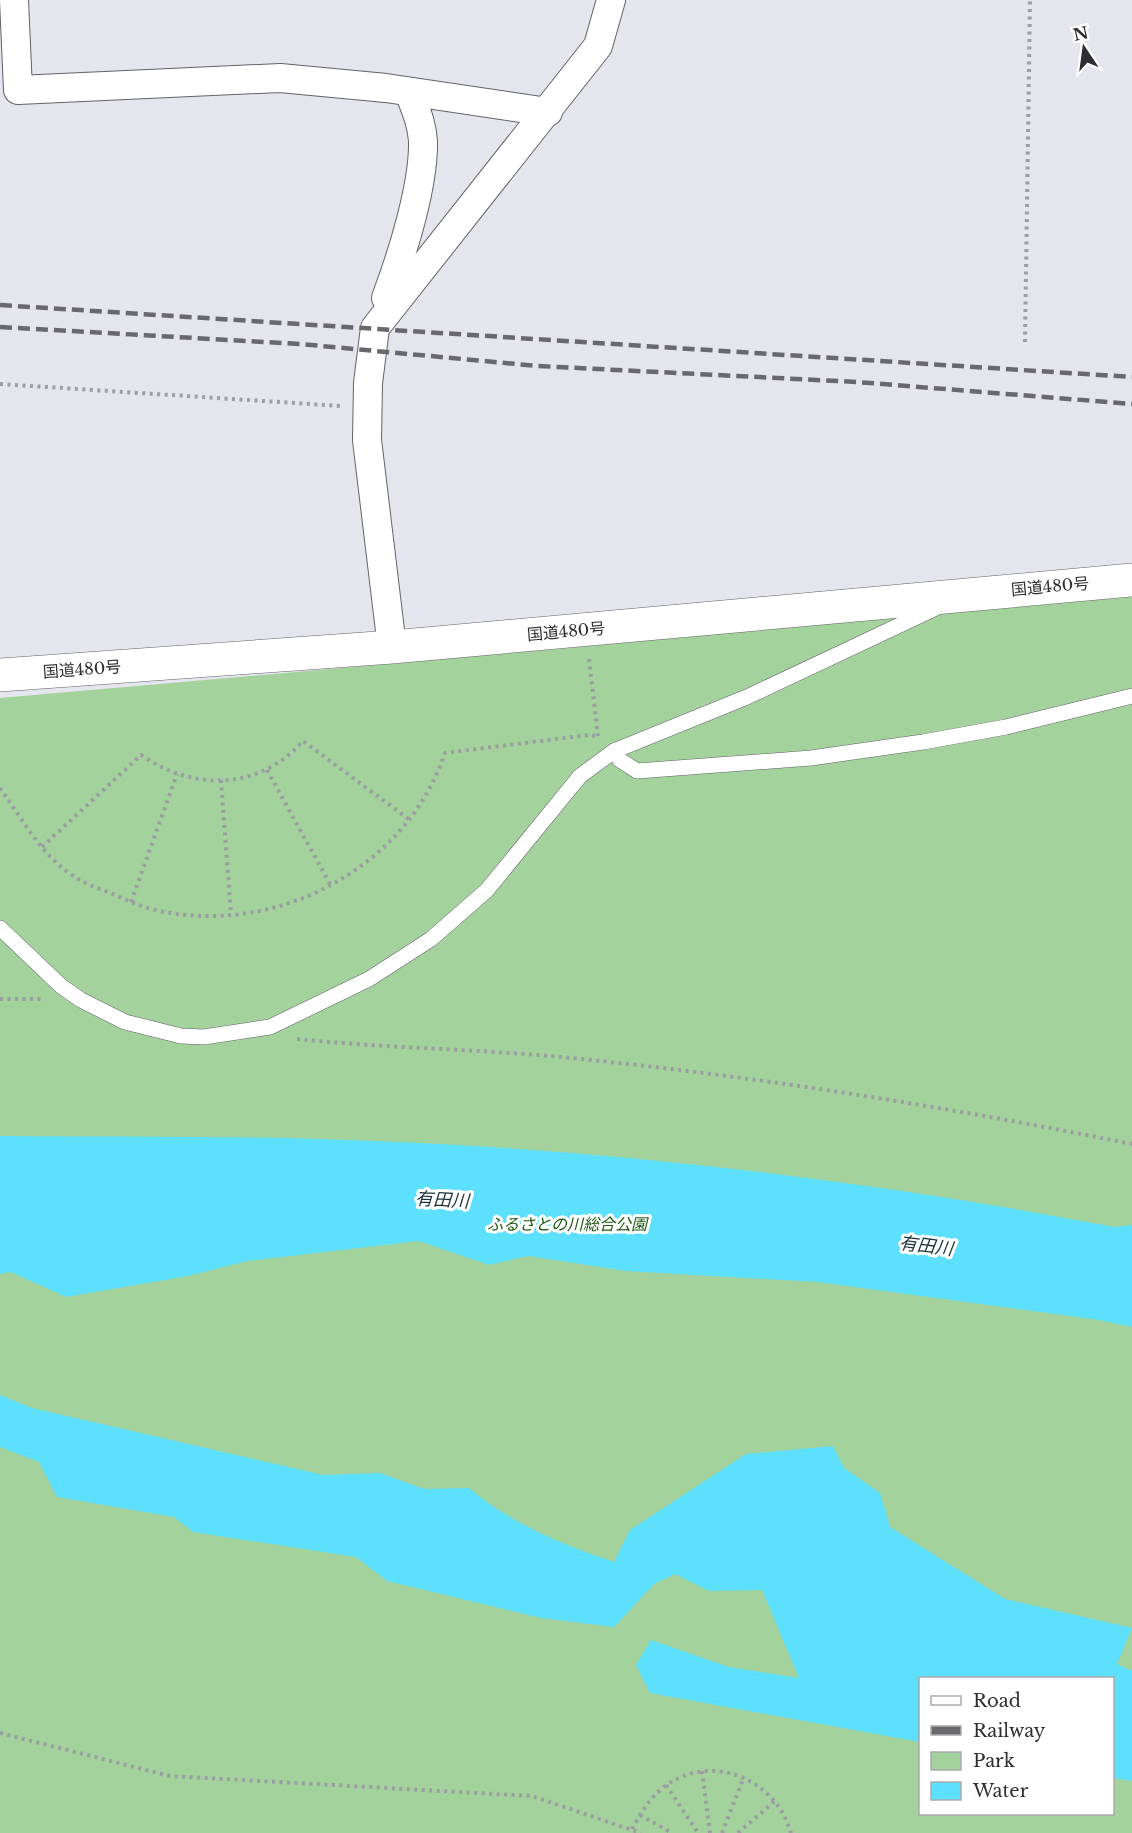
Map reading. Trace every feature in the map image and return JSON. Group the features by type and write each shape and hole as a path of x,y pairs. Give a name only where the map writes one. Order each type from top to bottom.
{"highway":[{"name":"国道480号","path":"0,675 392,647 955,594 1132,580"}],"street":[{"path":"14,0 18,90 280,78 409,92 548,112"},
{"path":"375,328 598,46 611,0"},
{"path":"392,647 368,440 368,408 375,328 400,258 420,175 423,141 419,118 409,92"}],"lane":[{"path":"0,928 61,986 90,1005 125,1022 181,1036 204,1037 270,1027 369,980 431,939 487,890 580,776 614,751 747,697 857,643 932,611 955,594"},
{"path":"614,751 620,760 637,771 811,758 970,735 1132,696"}],"path":[{"path":"1024,342 1030,0"},
{"path":"0,384 368,408"},
{"path":"589,655 598,736"},
{"path":"0,788 42,847 71,875 131,902 160,911 185,914 231,914 272,908 297,901 376,856 410,820 435,783 445,753 588,735 598,736 614,751"},
{"path":"42,847 141,754 162,769 177,774 221,780 246,777 267,770 288,757 303,741 410,820"},
{"path":"267,770 330,884"},
{"path":"131,902 177,774"},
{"path":"221,780 231,914"},
{"path":"291,1038 543,1055 751,1079 907,1101 1132,1144"},
{"path":"0,1733 170,1776 532,1796 641,1833"},
{"path":"632,1829 651,1799 666,1785 702,1770 733,1773 762,1787 775,1801 791,1833"},
{"path":"702,1770 710,1833"},
{"path":"722,1833 744,1778"},
{"path":"666,1785 698,1833"},
{"path":"738,1833 775,1801"},
{"path":"640,1815 672,1833"}],"green space":[{"name":"ふるさとの川総合公園","path":"1132,594 1132,1833 0,1833 0,698 568,648"}],"water":[{"name":"有田川","path":"0,1136 321,1139 521,1149 719,1167 818,1179 1016,1209 1114,1227 1132,1225 1132,1327 1099,1320 817,1282 626,1271 528,1256 489,1265 419,1241 247,1261 188,1276 66,1297 11,1272 0,1274"},
{"path":"0,1395 32,1408 323,1475 380,1473 424,1489 469,1488 502,1512 538,1532 614,1562 630,1530 746,1454 833,1446 844,1468 880,1493 890,1527 1005,1599 1132,1628 1117,1664 1132,1671 1132,1781 1114,1778 1114,1677 919,1677 919,1742 650,1693 636,1665 651,1640 729,1667 799,1678 762,1590 709,1591 675,1574 654,1584 614,1627 541,1618 387,1581 356,1557 193,1532 174,1517 57,1497 39,1462 0,1447"}],"railway":[{"path":"0,305 1132,377"},
{"path":"0,327 300,344 538,366 857,382 1132,404"}]}
